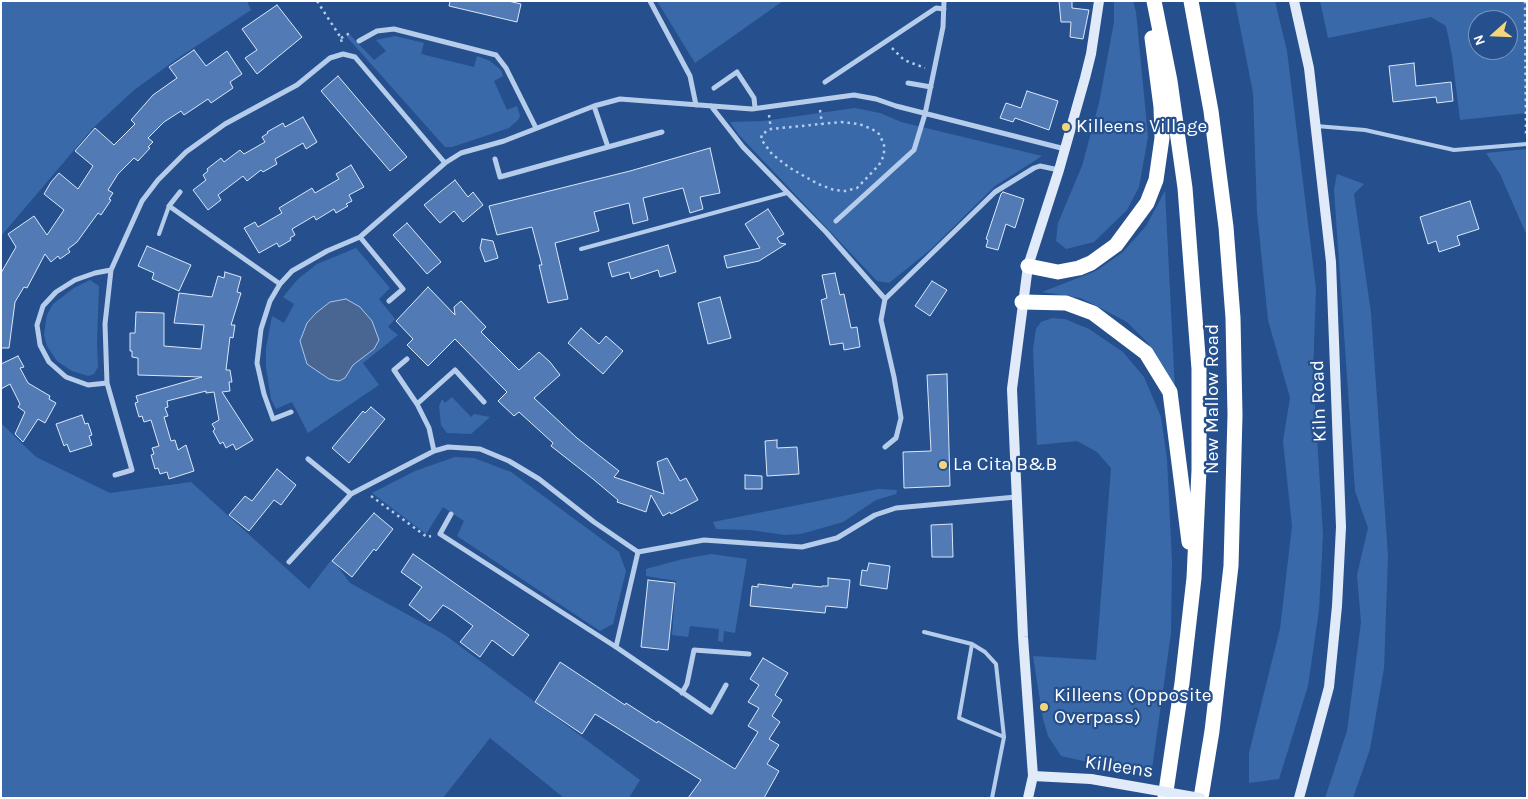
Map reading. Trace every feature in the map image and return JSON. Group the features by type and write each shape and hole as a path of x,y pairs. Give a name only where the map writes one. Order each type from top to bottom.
{"highway":[{"path":"1028,266 1058,272 1079,268 1091,263 1116,245 1152,193 1160,162 1162,138 1161,107 1148,1"},
{"name":"New Mallow Road","path":"1154,1 1176,118 1189,223 1194,288 1199,422 1194,578"},
{"name":"New Mallow Road","path":"1191,1 1210,111 1226,227 1233,318 1235,415 1231,566 1212,730 1200,798"},
{"path":"1022,302 1066,303 1093,313 1146,353 1170,392 1194,578 1182,683 1165,798"}],"street":[{"path":"650,1 690,76 696,105"},
{"path":"836,221 914,150 926,114 944,1"},
{"path":"1028,798 1033,776 1016,497 1012,389 1028,266 1059,170 1091,54 1099,1"},
{"name":"Kiln Road","path":"1294,1 1309,68 1331,262 1341,527 1337,606 1329,687 1299,798"},
{"path":"825,82 936,8 944,9"},
{"path":"359,41 377,31 394,30 477,48 496,55 506,68 536,128"},
{"path":"115,475 132,470 107,383 105,324 111,270 142,200 158,180 186,152 225,124 297,85 330,58 343,54 355,57 445,163"},
{"path":"714,88 738,72 754,98 755,108"},
{"path":"908,82 931,87"},
{"path":"291,412 274,419 264,394 257,363 261,328 270,301 280,284 292,271 327,251 360,237 445,163 462,154 594,106 620,99 755,108 854,95 876,99 926,114 1065,149"},
{"path":"594,106 608,147"},
{"path":"711,106 743,147 885,299"},
{"path":"496,159 500,177 662,132"},
{"path":"885,447 896,438 900,418 894,377 881,320 885,299 995,192 1034,168 1040,166 1059,170"},
{"path":"180,192 169,206 280,284"},
{"path":"360,237 403,289 389,301"},
{"path":"107,383 88,385 66,377 49,362 40,345 36,325 43,306 56,292 75,280 94,273 111,270"},
{"path":"407,359 394,370 418,404 429,428 434,451"},
{"path":"418,404 455,370 484,402"},
{"path":"289,562 351,494 434,451 448,447 480,449 510,460 638,552 704,540 802,547 837,538 874,515 896,508 1016,497"},
{"path":"308,459 351,494"},
{"path":"451,514 440,534 711,712 726,685"},
{"path":"616,648 638,552"},
{"path":"682,693 687,684 694,650 749,654"},
{"name":"Killeens","path":"1033,776 1091,779 1200,798"}],"lane":[{"path":"1316,126 1365,130 1454,150 1526,144"},
{"path":"580,249 788,193"},
{"path":"159,234 169,206"},
{"path":"924,632 972,644 985,652 996,664 1004,737 992,798"},
{"path":"972,644 959,718 1004,737"}],"path":[{"path":"317,1 341,38 343,54"},
{"path":"1525,1 1526,144"},
{"path":"887,41 904,60 916,66 934,70"},
{"path":"841,122 859,124 879,134 884,144 884,155 879,165 857,188 845,191 834,190 790,168 772,154 761,139 762,134 771,129 841,122"},
{"path":"361,489 427,538 440,534"}],"shaded area":[{"path":"1,1 247,1 251,10 181,56 134,90 92,129 1,236"},
{"path":"657,1 783,1 695,63"},
{"path":"1114,1 1133,1 1136,12 1148,137 1139,187 1127,210 1094,242 1066,249 1056,241 1058,223 1082,166 1099,103 1114,22"},
{"path":"1235,1 1275,1 1287,51 1316,289 1313,372 1323,535 1319,610 1308,686 1279,779 1249,783 1249,753 1280,629 1292,526 1283,441 1290,398 1268,320 1257,212 1253,93"},
{"path":"1320,1 1527,1 1527,113 1460,120 1452,55 1446,26 1431,17 1328,38"},
{"path":"350,35 374,60 386,51 376,40 395,36 424,43 421,54 474,67 477,56 490,61 501,70 503,76 494,81 507,110 517,106 520,116 509,128 452,147 445,147 347,37"},
{"path":"855,108 880,113 901,122 1042,156 995,186 929,251 889,283 877,281 738,134 730,122 763,121"},
{"path":"1527,149 1527,236 1500,174 1486,153"},
{"path":"1337,174 1364,184 1354,194 1371,313 1388,556 1384,668 1370,749 1353,798 1325,798 1347,731 1361,622 1357,575 1368,528 1355,491 1334,190"},
{"path":"1165,191 1175,391 1148,343 1127,322 1081,298 1042,292 1096,271 1123,252 1146,226"},
{"path":"356,248 390,288 379,299 395,319 388,327 398,335 363,363 379,385 308,433 292,402 276,409 271,399 266,367 266,348 272,316 284,323 294,304 283,297 298,279 317,264"},
{"path":"90,280 99,286 98,367 94,374 88,376 72,371 57,361 47,346 44,335 47,315 53,304 74,288"},
{"path":"346,299 360,307 372,321 379,340 374,349 353,365 345,378 339,381 329,379 307,364 300,341 307,323 316,313 330,302"},
{"path":"1052,318 1065,319 1089,329 1123,352 1144,377 1161,417 1167,459 1172,561 1171,633 1151,776 1061,756 1048,736 1043,719 1033,656 1096,660 1111,468 1097,452 1077,441 1037,445 1033,349 1036,329 1041,322"},
{"path":"452,397 471,417 474,414 490,417 471,434 447,433 441,425 439,406 442,399 445,403"},
{"path":"1,423 36,457 110,493 191,482 309,589 332,559 350,583 445,635 640,780 629,798 564,798 490,738 443,798 1,798"},
{"path":"455,457 474,458 511,472 619,552 626,571 613,624 600,631 457,536 464,521 443,507 426,534 372,493 415,471"},
{"path":"878,489 897,490 896,494 876,500 843,522 801,534 785,535 750,530 716,529 713,522"},
{"path":"711,554 747,559 735,633 724,631 723,642 718,641 719,629 690,626 688,637 672,635 676,581 646,576 646,569"}],"building":[{"path":"450,1 508,1 521,4 517,22 449,6"},
{"path":"1059,1 1072,1 1072,8 1089,10 1083,39 1070,37 1071,22 1061,22"},
{"path":"277,5 302,37 257,74 245,58 257,50 242,29"},
{"path":"194,50 206,66 227,51 242,74 230,82 233,88 211,103 208,99 184,115 181,111 164,122 148,138 153,142 148,147 150,148 138,161 134,158 118,174 108,190 113,193 109,199 111,200 101,215 98,213 77,242 68,249 70,252 60,259 58,256 51,262 45,254 27,288 24,287 15,302 9,348 1,348 1,273 16,247 8,234 34,216 47,235 64,210 44,194 51,182 59,173 78,189 93,166 75,151 95,128 114,145 135,124 131,120 153,95 177,78 169,67"},
{"path":"1414,63 1416,86 1451,82 1453,101 1437,103 1436,97 1393,102 1389,66"},
{"path":"338,76 407,157 390,171 321,91"},
{"path":"1027,91 1058,101 1049,130 1015,118 1013,122 1000,118 1006,103 1021,108"},
{"path":"303,117 317,142 306,149 303,143 275,159 277,164 263,172 261,170 247,181 243,176 218,195 221,200 208,210 193,190 206,180 203,175 208,171 207,169 221,158 224,162 240,150 244,154 265,142 262,137 267,132 283,123 285,127"},
{"path":"710,148 720,193 700,197 703,209 690,213 683,188 643,198 648,220 633,224 629,203 594,212 599,231 555,243 568,299 548,303 539,265 542,265 532,227 497,235 489,206 630,171"},
{"path":"351,165 364,187 349,195 352,201 346,204 348,206 336,213 334,209 316,220 314,216 292,229 295,235 290,238 291,240 279,247 277,243 259,253 244,228 255,222 258,227 282,213 279,208 312,188 315,193 339,179 336,174"},
{"path":"455,180 468,197 473,192 483,205 463,222 454,211 440,223 424,205"},
{"path":"1003,192 1024,199 1015,228 1006,224 998,250 986,247 988,240 986,239"},
{"path":"1470,201 1479,229 1457,236 1460,245 1439,252 1436,241 1428,244 1420,217"},
{"path":"768,209 784,234 777,238 780,243 786,244 759,261 727,268 724,256 760,248 745,224"},
{"path":"407,223 441,262 427,274 393,235"},
{"path":"482,239 493,241 498,258 485,262 480,248"},
{"path":"668,245 676,272 660,277 658,270 631,279 629,272 612,277 608,263"},
{"path":"147,246 191,265 179,291 152,279 154,273 138,266"},
{"path":"225,272 241,277 237,292 241,293 231,325 235,325 233,338 230,337 226,370 230,370 232,382 229,382 230,391 222,392 253,440 236,450 233,444 226,448 223,442 220,444 213,431 215,429 212,424 219,420 214,392 206,393 206,391 167,401 168,407 165,408 168,416 164,417 171,441 175,440 178,450 186,445 194,471 169,479 167,472 160,474 158,468 155,469 151,455 154,454 152,448 159,446 151,420 144,422 142,416 139,417 135,403 138,402 136,396 202,377 138,375 138,358 132,357 132,351 130,351 130,333 135,333 136,312 164,313 164,346 201,349 204,325 174,323 179,293 212,297 218,276 224,278"},
{"path":"835,273 840,295 844,294 851,328 857,327 860,347 844,350 843,343 830,345 821,300 827,298 822,275"},
{"path":"932,281 947,290 930,316 915,306"},
{"path":"428,287 455,315 454,307 461,301 486,327 481,332 519,370 539,352 550,362 560,375 534,398 577,438 619,471 614,477 664,494 657,462 667,458 680,481 686,478 698,500 671,514 670,512 663,516 651,495 646,512 617,502 618,500 551,446 553,443 519,412 514,416 498,401 507,392 455,339 428,366 407,345 413,339 396,321"},
{"path":"720,297 731,338 708,344 698,303"},
{"path":"581,328 599,344 606,336 623,351 603,374 568,343"},
{"path":"18,356 24,367 20,368 28,383 50,396 49,399 56,403 45,423 38,419 23,442 15,434 25,412 18,407 20,404 10,384 1,389 1,364"},
{"path":"947,374 950,486 904,488 903,452 931,451 927,375"},
{"path":"371,407 385,419 349,463 332,448 363,411 365,413"},
{"path":"82,415 85,424 88,423 92,435 89,436 92,445 70,452 67,444 64,446 56,424"},
{"path":"777,440 777,448 797,447 799,474 767,476 765,441"},
{"path":"277,469 296,485 281,505 274,500 249,531 229,515 245,496 252,501"},
{"path":"745,475 762,476 762,489 745,489"},
{"path":"374,513 393,529 352,577 332,561"},
{"path":"952,524 953,557 932,557 931,525"},
{"path":"413,554 529,635 513,656 492,640 480,657 460,642 473,626 453,611 443,605 430,621 409,605 422,587 401,572"},
{"path":"869,563 890,566 887,589 860,585 862,570 867,571"},
{"path":"828,578 850,580 847,608 826,606 825,613 750,606 752,586 758,587 758,584 792,588 793,584 822,587 828,586"},
{"path":"648,580 675,583 668,650 641,647"},
{"path":"763,658 788,673 775,695 782,700 772,716 780,722 769,739 779,745 767,764 779,771 764,798 688,798 701,780 595,714 582,734 535,702 560,662 625,705 626,703 657,723 658,721 735,769 758,732 748,726 759,708 748,702 759,685 750,679"}],"place":[{"name":"Killeens Village","path":"1066,127"},
{"name":"La Cita B&B","path":"943,465"},
{"name":"Killeens (Opposite Overpass)","path":"1044,707"}]}
